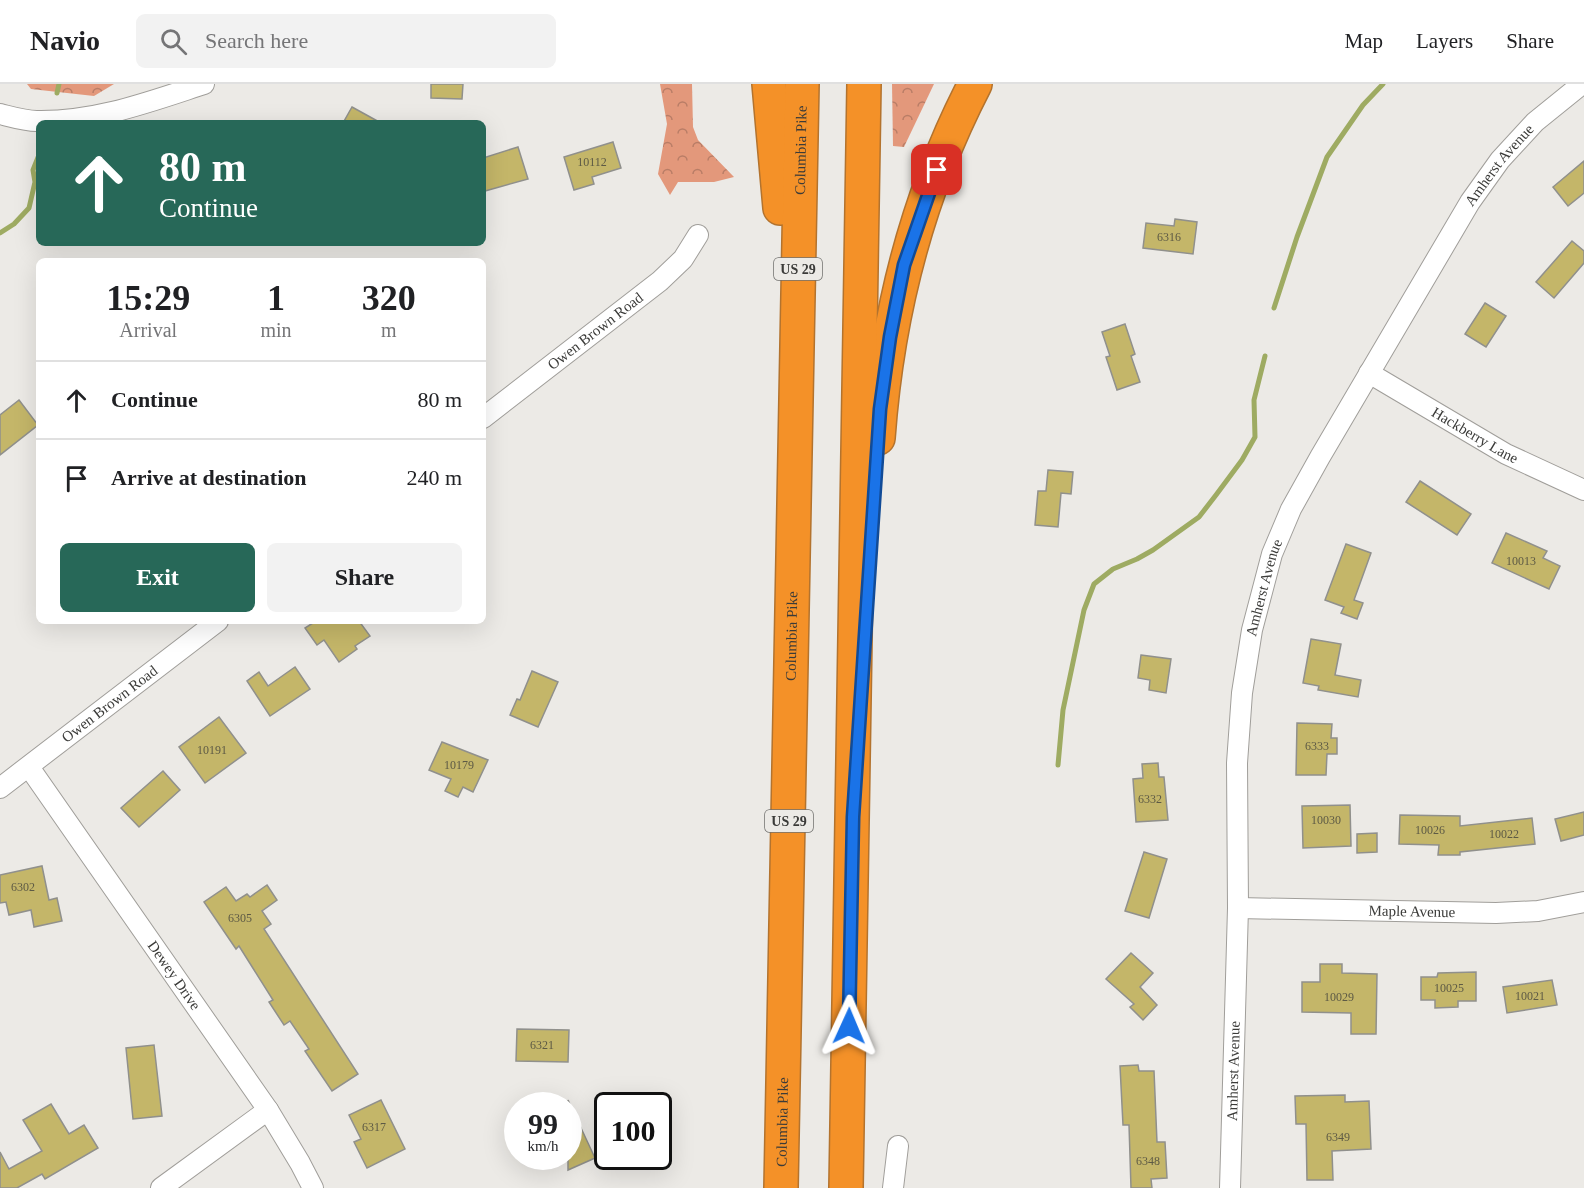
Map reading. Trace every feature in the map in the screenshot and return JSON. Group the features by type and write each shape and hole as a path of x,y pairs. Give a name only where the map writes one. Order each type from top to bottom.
{"highway":[{"path":"769,84 776,155 796,454"},
{"name":"Columbia Pike","path":"781,1188 802,84"},
{"path":"846,1188 864,84"},
{"path":"853,817 880,409 890,337 904,265 929,187 975,84"}],"street":[{"path":"57,120 79,119 118,112 204,84"},
{"name":"Amherst Avenue","path":"1230,1188 1238,908 1237,763 1242,693 1252,630 1272,554 1291,509 1470,202 1500,160 1535,122 1582,84"},
{"path":"0,114 36,121"},
{"name":"Owen Brown Road","path":"486,416 660,281 682,259 698,235"},
{"name":"Hackberry Lane","path":"1369,373 1506,454 1584,490"},
{"name":"Owen Brown Road","path":"0,788 214,624"},
{"name":"Dewey Drive","path":"29,767 268,1110 312,1188"},
{"name":"Maple Avenue","path":"1238,908 1497,913 1538,911 1584,902"},
{"path":"161,1188 268,1110"},
{"path":"893,1188 898,1146"}],"green space":[{"path":"27,84 114,84 94,96 31,89"},
{"path":"660,84 692,84 693,127 698,140 734,177 714,182 678,182 670,195 658,174 667,124"},
{"path":"892,84 934,84 904,147 893,146"}],"building":[{"path":"431,84 463,84 462,99 431,98"},
{"path":"352,107 376,120 345,120"},
{"path":"613,142 621,168 592,177 594,184 574,190 564,157"},
{"path":"518,147 528,179 486,191 486,157"},
{"path":"1584,161 1584,193 1568,206 1553,187"},
{"path":"1175,219 1197,222 1193,254 1143,248 1146,223 1174,226"},
{"path":"1572,241 1584,251 1584,263 1554,298 1536,282"},
{"path":"1485,303 1506,316 1486,347 1465,334"},
{"path":"1125,324 1135,354 1131,356 1140,382 1117,390 1106,357 1110,356 1102,332"},
{"path":"19,400 36,422 36,427 0,455 0,415"},
{"path":"1048,470 1073,472 1071,494 1061,493 1058,527 1035,525 1038,491 1046,491"},
{"path":"1420,481 1471,514 1457,535 1406,502"},
{"path":"1506,533 1547,551 1543,558 1560,566 1549,589 1492,563"},
{"path":"1346,544 1371,553 1354,600 1363,603 1357,619 1341,613 1344,607 1325,600"},
{"path":"311,624 361,624 370,636 355,646 357,649 339,662 324,640 317,645 305,628"},
{"path":"1311,639 1341,644 1335,675 1361,680 1358,697 1318,690 1319,686 1303,683"},
{"path":"1141,655 1171,659 1166,693 1149,690 1150,680 1138,678"},
{"path":"295,667 310,689 270,716 247,681 259,672 268,686"},
{"path":"532,671 558,682 538,727 510,715 517,699 520,700"},
{"path":"219,717 246,753 205,783 179,747"},
{"path":"1297,723 1332,724 1331,738 1337,738 1337,754 1327,754 1326,775 1296,775"},
{"path":"442,742 488,760 473,792 463,787 458,797 445,791 451,779 429,770"},
{"path":"1158,763 1159,777 1164,777 1168,820 1136,822 1133,779 1143,778 1142,764"},
{"path":"163,771 180,790 139,827 121,808"},
{"path":"1350,805 1351,846 1303,848 1302,806"},
{"path":"1584,812 1584,835 1561,841 1555,819"},
{"path":"1400,815 1460,816 1460,826 1532,818 1535,844 1460,852 1460,855 1438,855 1439,845 1399,844"},
{"path":"1377,833 1377,852 1357,853 1357,834"},
{"path":"1144,852 1167,859 1149,918 1125,911"},
{"path":"42,866 49,900 57,898 62,921 34,927 31,910 9,915 6,902 0,903 0,875"},
{"path":"267,885 277,900 262,911 271,924 264,929 358,1074 332,1091 305,1051 309,1049 290,1021 284,1025 269,1002 273,1000 239,946 236,949 204,902 226,887 236,901 247,894 250,897"},
{"path":"1131,953 1153,973 1140,987 1157,1005 1143,1020 1130,1007 1134,1004 1106,979"},
{"path":"1320,964 1342,964 1342,973 1377,974 1376,1034 1351,1034 1351,1013 1302,1012 1302,982 1320,982"},
{"path":"1476,972 1476,1001 1458,1001 1458,1007 1435,1008 1435,1000 1421,1000 1421,977 1437,977 1438,973"},
{"path":"1552,980 1557,1005 1507,1013 1503,987"},
{"path":"517,1029 569,1030 568,1062 516,1061"},
{"path":"154,1045 162,1116 133,1119 126,1048"},
{"path":"1138,1065 1139,1071 1154,1071 1157,1142 1165,1142 1167,1178 1151,1179 1152,1188 1131,1188 1129,1125 1123,1125 1120,1066"},
{"path":"1345,1095 1345,1102 1369,1101 1371,1149 1332,1151 1333,1180 1307,1180 1306,1124 1296,1124 1295,1096"},
{"path":"381,1100 405,1149 367,1168 354,1142 361,1139 349,1115"},
{"path":"51,1104 69,1134 84,1125 98,1148 45,1179 42,1174 17,1188 0,1188 0,1152 9,1169 42,1151 23,1120"},
{"path":"582,1130 594,1156 594,1158 582,1164"}],"waterway":[{"path":"57,93 59,84"},
{"path":"1274,308 1297,237 1327,157 1363,105 1383,84"},
{"path":"0,233 14,224 29,208 35,182 33,170 36,162"},
{"path":"1058,765 1063,710 1084,610 1094,584 1113,569 1153,550 1199,517 1216,495 1242,460 1255,437 1254,400 1265,356"}],"route":[{"path":"849,1026 853,817 880,409 890,337 904,265 929,187 937,170"}]}
